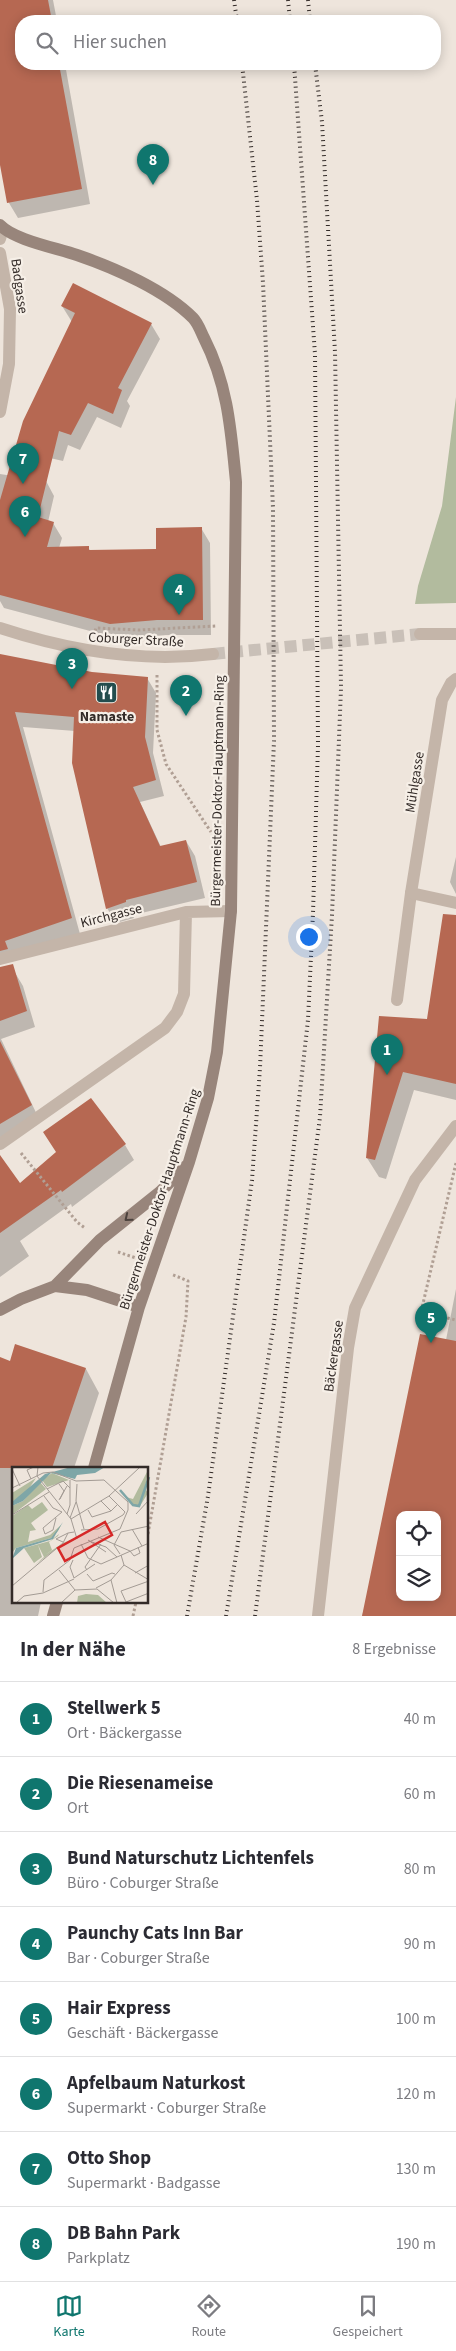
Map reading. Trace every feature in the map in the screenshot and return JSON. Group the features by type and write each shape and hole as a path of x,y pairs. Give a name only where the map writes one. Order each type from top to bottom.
{"street":[{"name":"Bürgermeister-Doktor-Hauptmann-Ring","path":"1,230 79,255 157,291 194,319 217,364 230,420 236,482 230,911 217,1052 208,1098 189,1162 139,1307 94,1467"},
{"name":"Badgasse","path":"0,253 10,309 9,364 0,412"},
{"name":"Coburger Straße","path":"0,628 40,641 86,651 134,656 188,657 213,654"},
{"path":"420,634 456,634"},
{"name":"Mühlgasse","path":"397,1000 411,893 442,700 451,683 456,679"},
{"path":"411,893 456,903"},
{"name":"Kirchgasse","path":"0,959 186,912 230,911"},
{"path":"5,1142 165,1028 177,1012 184,994 186,912"},
{"name":"Bäckergasse","path":"318,1616 348,1348 355,1308 415,1180 456,1126"},
{"path":"0,1310 21,1299 55,1286 100,1240 160,1192 189,1162"},
{"path":"55,1286 87,1290 139,1307"}],"path":[{"path":"86,651 96,628 140,630 208,626"},
{"path":"157,656 157,730 166,764 211,832 231,848"},
{"path":"5,1142 77,1222 100,1240 114,1250 188,1281 186,1317 149,1528"},
{"path":"456,1163 421,1312 456,1320"}],"green space":[{"path":"456,397 456,603 415,604 418,586 442,506"}],"building":[{"path":"0,0 48,0 51,15 15,15 15,70 60,70 82,189 7,203 0,165"},
{"path":"73,283 152,323 118,388 122,390 113,414 88,403 71,435 59,431 38,517 54,522 47,547 89,546 89,550 156,549 156,528 202,527 203,620 157,620 110,624 0,595 0,500 23,421 75,313 61,306"},
{"path":"0,654 92,672 148,677 145,737 156,780 133,787 160,846 186,840 197,882 126,900 126,902 106,909 72,763 74,717 15,712 72,918 5,941 8,949 0,951"},
{"path":"443,914 456,915 456,1084 403,1072 375,1160 366,1158 379,1016 427,1019"},
{"path":"13,964 27,1011 0,1021 0,967"},
{"path":"0,1041 32,1105 0,1124"},
{"path":"91,1098 126,1144 62,1192 61,1190 0,1233 0,1155 20,1183 56,1152 43,1132"},
{"path":"420,1334 456,1341 456,1616 362,1616"},
{"path":"15,1344 86,1368 52,1467 0,1468 0,1357 10,1361"}],"tunnel":[{"path":"213,654 420,634"}],"railway":[{"path":"234,0 236,15"},
{"path":"288,0 289,15"},
{"path":"308,0 309,15"},
{"path":"187,1616 208,1496 252,1180 260,1068 274,741 273,508 263,283 257,200 243,70"},
{"path":"226,1616 274,1323 308,1020 313,913 318,745 315,354 294,70"},
{"path":"255,1616 320,1117 332,915 341,688 335,352 322,122 316,70"}],"place":[{"name":"DB Bahn Park","path":"153,185"},
{"name":"Otto Shop","path":"23,484"},
{"name":"Apfelbaum Naturkost","path":"25,537"},
{"name":"Paunchy Cats Inn Bar","path":"179,615"},
{"name":"Bund Naturschutz Lichtenfels","path":"72,689"},
{"name":"Namaste","path":"107,693"},
{"name":"Die Riesenameise","path":"186,716"},
{"name":"Stellwerk 5","path":"387,1075"},
{"name":"Hair Express","path":"431,1343"}]}
